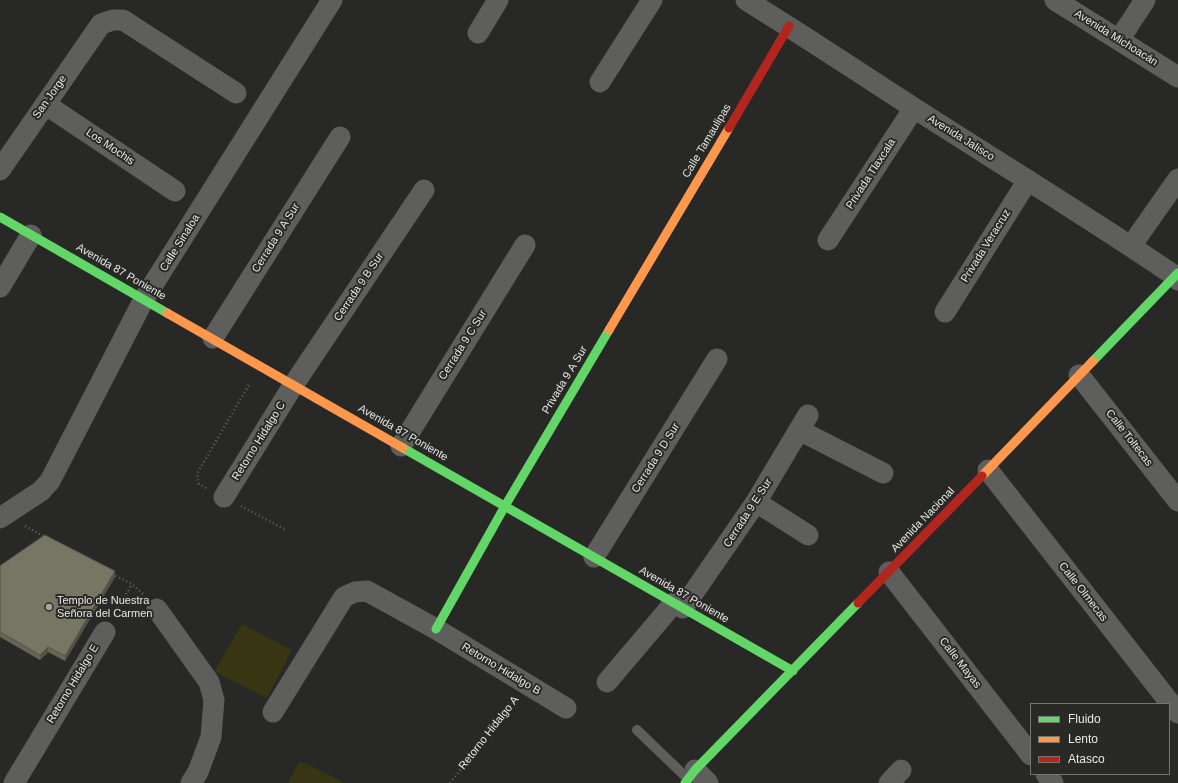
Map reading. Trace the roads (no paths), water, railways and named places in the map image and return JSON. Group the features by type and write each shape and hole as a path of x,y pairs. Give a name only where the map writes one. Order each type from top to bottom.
{"street":[{"name":"Calle Sinaloa","path":"2,516 41,491 50,481 144,299 332,0"},
{"path":"478,33 498,0"},
{"path":"600,82 652,0"},
{"name":"Avenida Jalisco","path":"746,0 789,26 914,108 1177,276"},
{"name":"Avenida Michoacán","path":"1055,0 1178,77"},
{"path":"1119,40 1145,0"},
{"name":"San Jorge","path":"0,170 101,24 113,20 123,20 236,93"},
{"name":"Calle Tamaulipas","path":"646,267 789,26"},
{"name":"Los Mochis","path":"45,104 175,191"},
{"name":"Privada Tlaxcala","path":"828,240 914,108"},
{"name":"Cerrada 9 A Sur","path":"213,338 340,137"},
{"path":"1132,246 1178,178"},
{"name":"Privada Veracruz","path":"945,312 1028,180"},
{"name":"Cerrada 9 B Sur","path":"294,384 424,190"},
{"name":"Avenida 87 Poniente","path":"0,217 793,671"},
{"path":"0,287 31,235"},
{"name":"Cerrada 9 C Sur","path":"400,446 525,245"},
{"name":"Privada 9 A Sur","path":"505,506 646,267"},
{"name":"Avenida Nacional","path":"694,779 793,671 1177,276"},
{"name":"Cerrada 9 D Sur","path":"594,557 717,359"},
{"name":"Calle Toltecas","path":"1080,375 1178,501"},
{"name":"Retorno Hidalgo C","path":"224,497 294,384"},
{"name":"Cerrada 9 E Sur","path":"678,605 756,502 804,422 883,473"},
{"name":"Calle Olmecas","path":"988,470 1178,713"},
{"path":"756,502 808,535"},
{"path":"436,629 505,506"},
{"name":"Calle Mayas","path":"889,572 1030,754"},
{"name":"Retorno Hidalgo B","path":"273,712 344,597 355,592 367,591 436,629 566,708"},
{"path":"607,682 678,605"},
{"path":"157,609 209,682 214,700 211,737 194,777"},
{"name":"Retorno Hidalgo E","path":"14,783 104,632"},
{"path":"1047,775 1053,783"}],"lane":[{"path":"637,730 694,779"}],"place":[{"name":"Templo de Nuestra Señora del Carmen","path":"49,607"}]}
